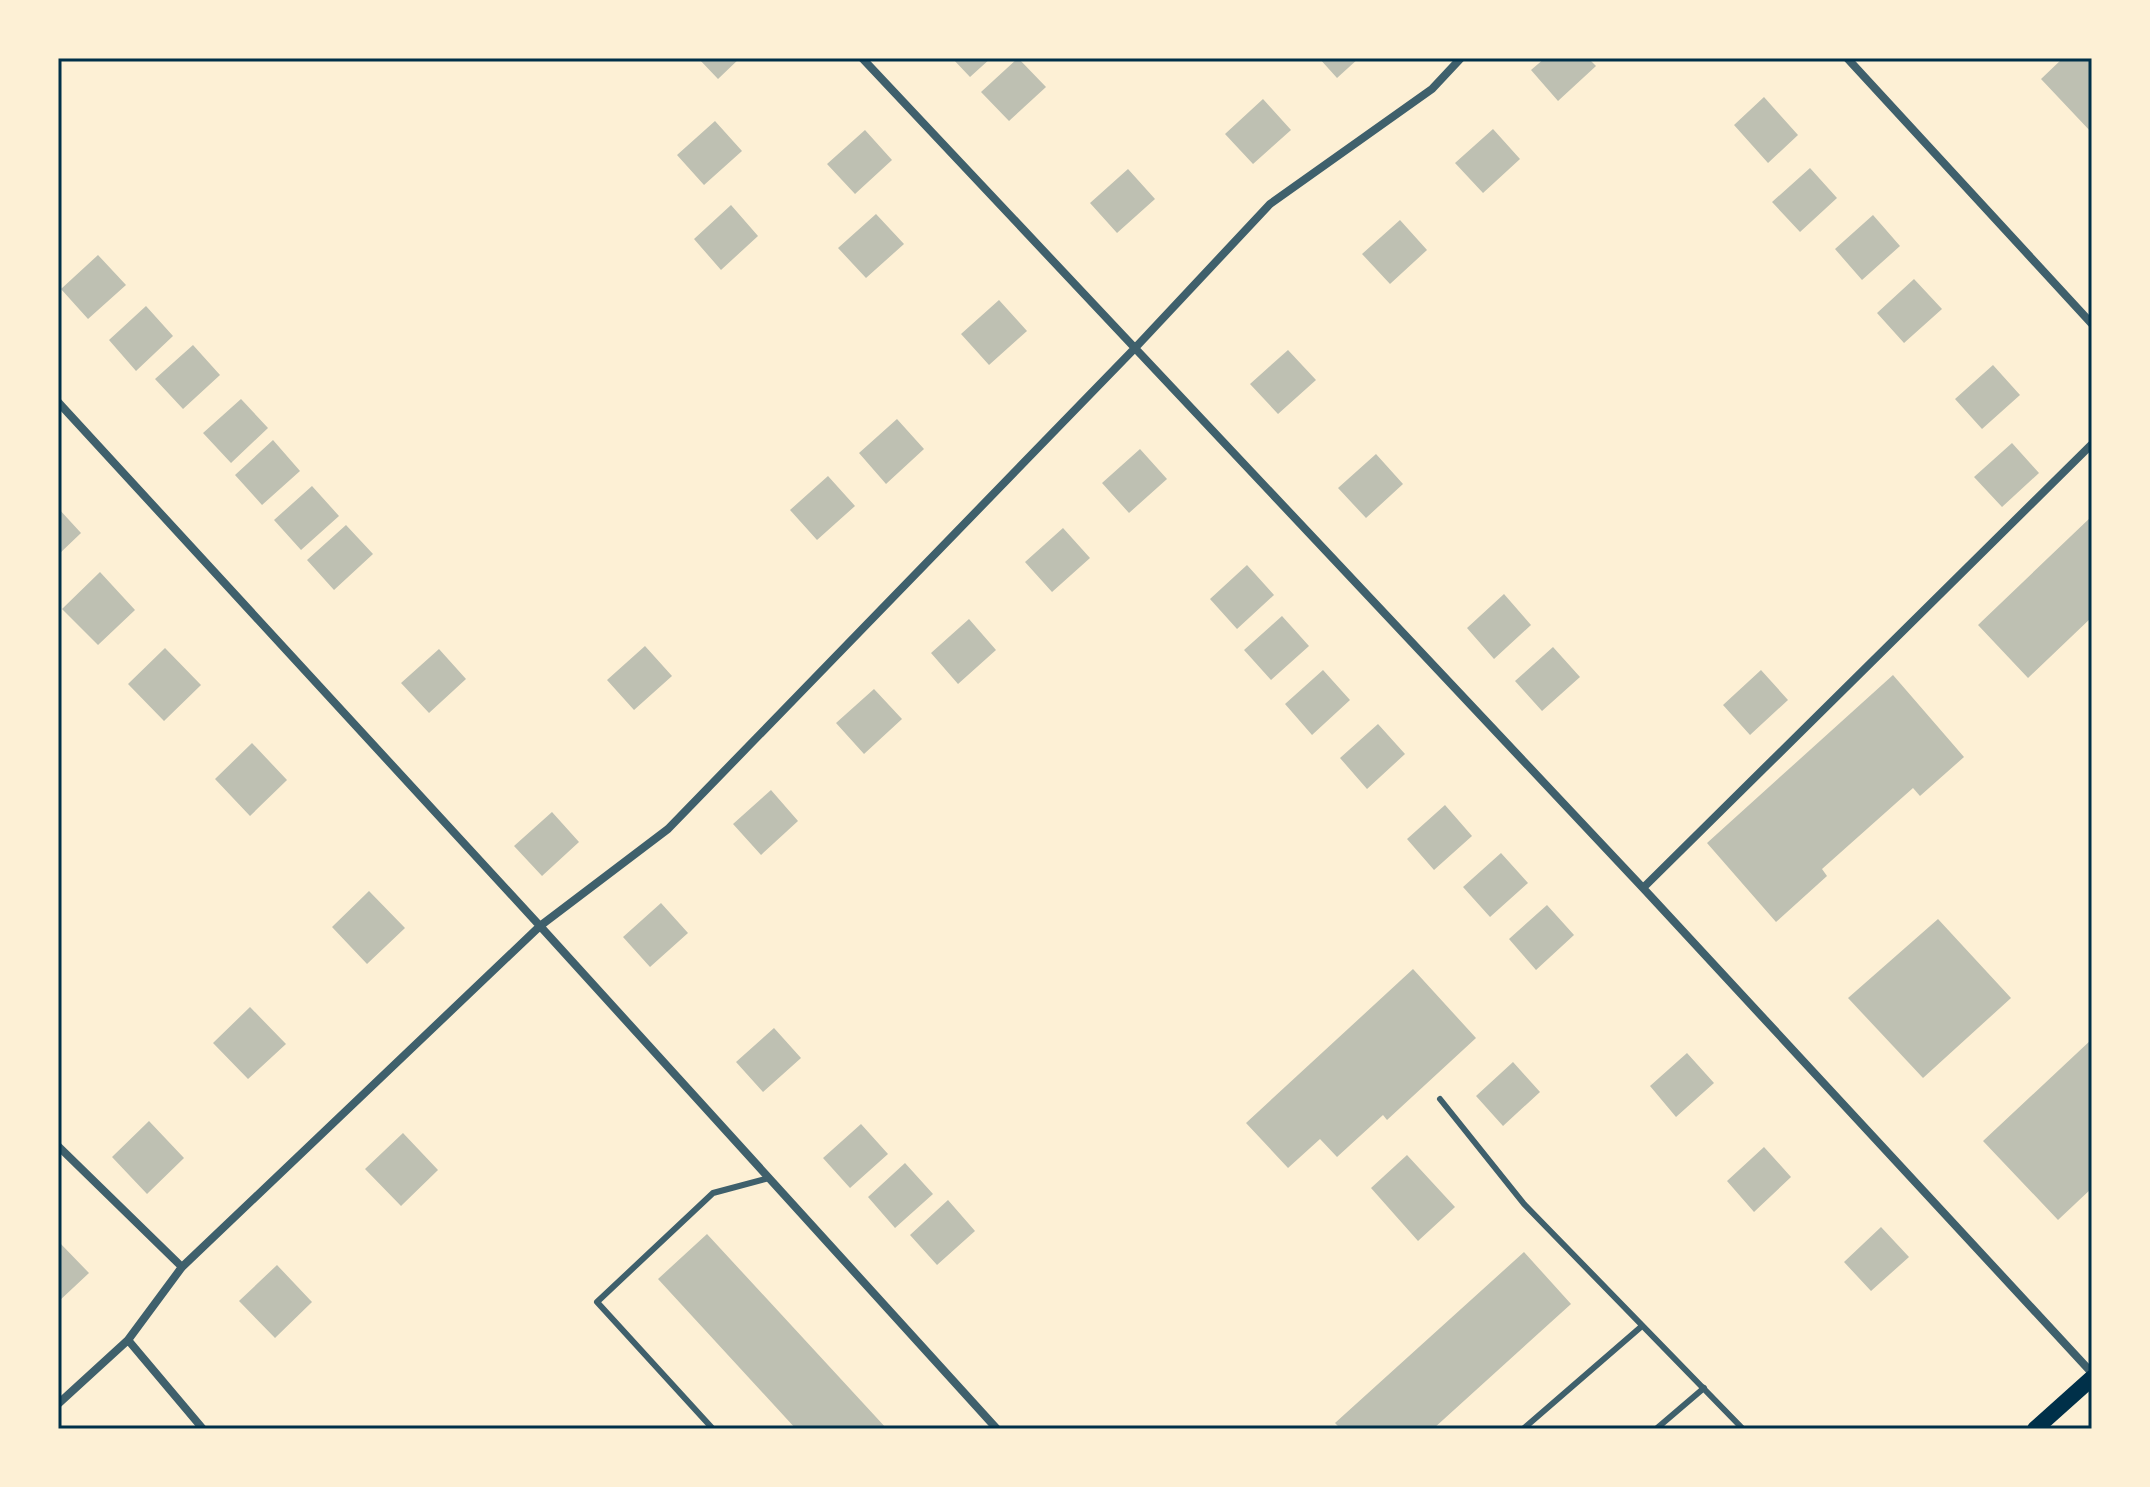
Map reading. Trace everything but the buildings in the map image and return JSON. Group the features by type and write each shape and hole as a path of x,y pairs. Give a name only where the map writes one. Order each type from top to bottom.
{"main road":[{"path":"2035,1429 2092,1375"}],"street":[{"path":"862,58 1643,888 2092,1375"},
{"path":"58,1404 128,1340 182,1267 540,926 668,829 1136,347 1270,204 1432,89 1461,58"},
{"path":"1847,58 2092,324"},
{"path":"58,402 997,1429"},
{"path":"1643,888 2092,444"},
{"path":"58,1146 182,1267"},
{"path":"128,1340 203,1429"}],"lane":[{"path":"1440,1099 1524,1204 1743,1429"},
{"path":"713,1429 597,1302 713,1193 769,1178"},
{"path":"1523,1429 1642,1326"},
{"path":"1656,1429 1704,1388"}]}
